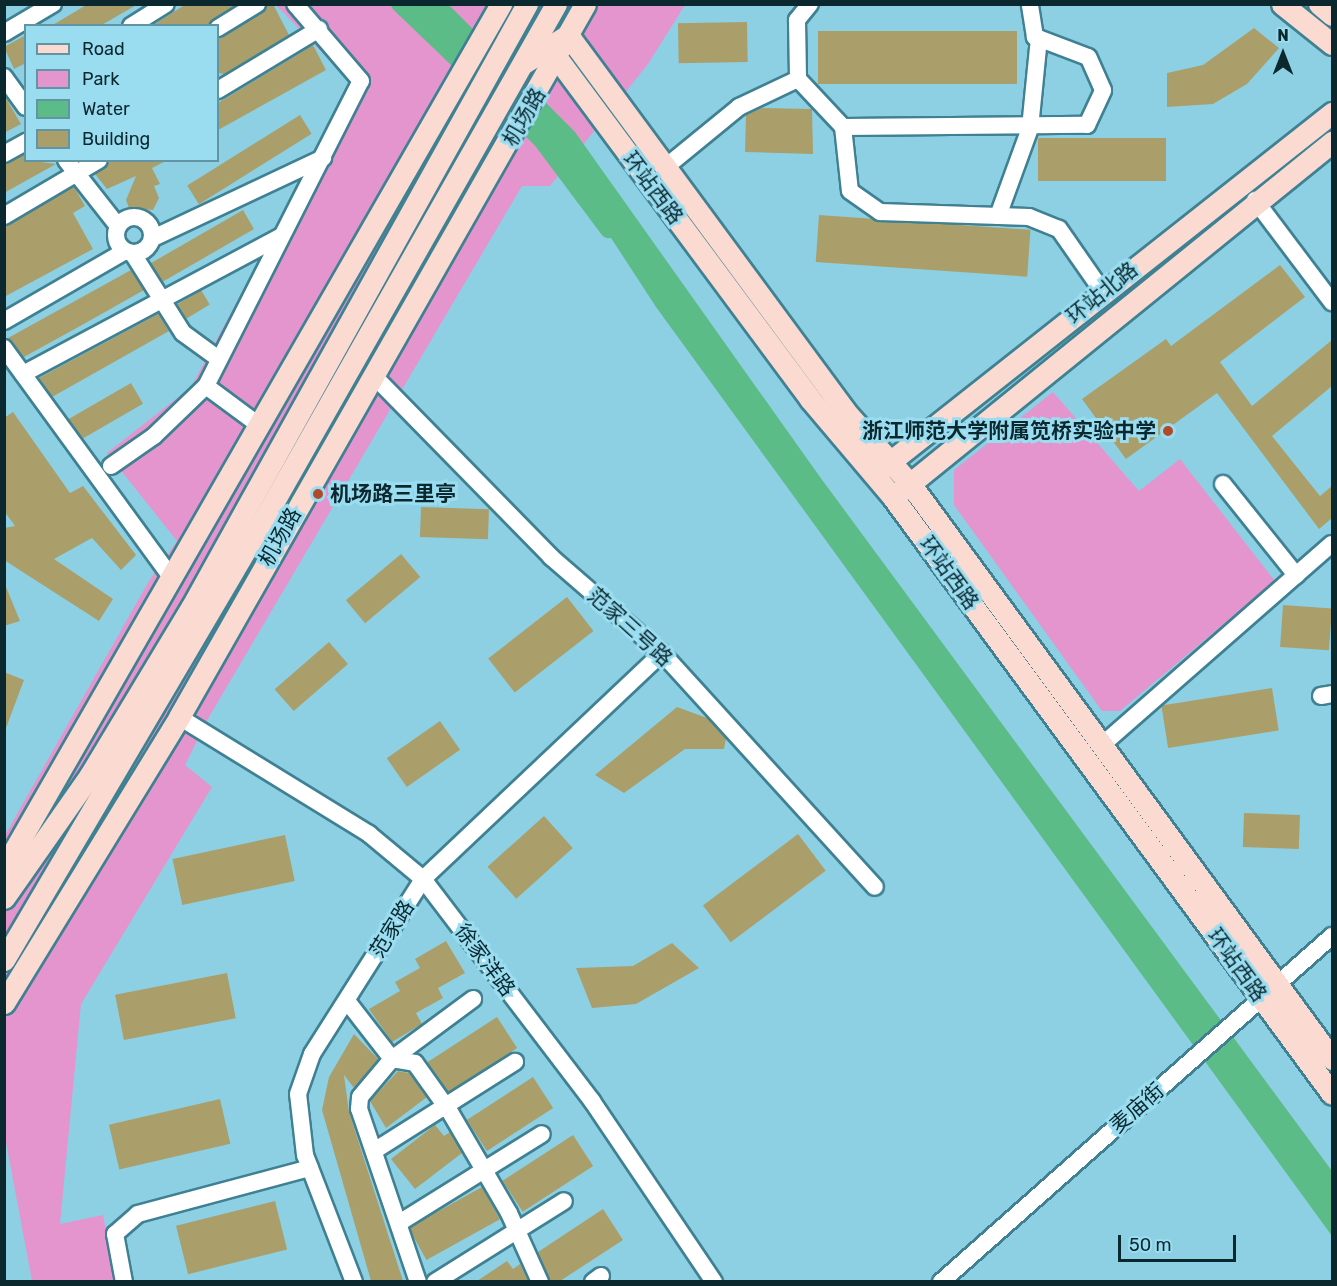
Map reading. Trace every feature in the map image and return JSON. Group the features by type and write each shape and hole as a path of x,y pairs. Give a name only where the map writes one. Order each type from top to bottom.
{"main road":[{"path":"4,868 172,578 256,423 376,227 442,103 501,4"},
{"name":"机场路","path":"4,898 90,775 192,606 527,4"},
{"name":"机场路","path":"4,960 520,71 556,4"},
{"name":"机场路","path":"4,1004 179,717 535,100 585,4"},
{"path":"1282,4 1332,44"},
{"path":"1319,4 1332,15"},
{"path":"520,71 568,35"},
{"name":"环站西路","path":"568,35 667,166 844,410 892,460 911,485 1332,1059"},
{"name":"环站西路","path":"557,58 872,476 892,496 1332,1094"},
{"name":"环站北路","path":"872,476 1102,292 1332,113"},
{"name":"环站北路","path":"892,496 911,485 1255,200 1332,142"},
{"path":"90,775 91,717"},
{"path":"4,843 29,826"}],"street":[{"path":"4,33 53,4"},
{"path":"134,24 166,4"},
{"path":"219,27 256,4"},
{"path":"111,466 154,435 206,386 216,357 323,158 361,81 319,29 295,4"},
{"path":"810,4 797,20 798,79 843,127 850,191 880,212 1029,217 1059,229 1102,292"},
{"path":"998,216 1030,128 1039,38 1030,4"},
{"path":"219,89 319,29"},
{"path":"843,127 1030,128 1087,125 1103,90 1088,57 1039,38"},
{"path":"4,77 18,97"},
{"path":"667,166 739,107 798,79"},
{"path":"4,154 24,143"},
{"path":"4,321 129,252 147,249 153,238 323,158"},
{"path":"4,216 71,167 91,162"},
{"path":"71,167 118,226 117,243 129,252 159,301 183,333 216,357"},
{"path":"1255,200 1332,302"},
{"path":"118,226 141,218 150,226 153,238"},
{"path":"23,374 281,236"},
{"path":"4,348 172,578"},
{"name":"范家三号路","path":"375,377 551,557 662,653 874,887"},
{"path":"206,386 256,423"},
{"path":"1223,484 1296,575"},
{"path":"1102,746 1332,544"},
{"name":"范家路","path":"354,1281 310,1168 298,1095 312,1054 423,879 662,653"},
{"name":"徐家洋路","path":"179,717 369,834 423,879 592,1101 714,1281"},
{"name":"麦庙街","path":"941,1281 1279,986 1332,936"},
{"path":"418,1281 374,1151 360,1097 392,1059 473,999"},
{"path":"347,1001 392,1059 415,1063 446,1106 517,1230 540,1281"},
{"path":"374,1151 515,1062"},
{"path":"399,1223 542,1134"},
{"path":"124,1281 115,1234 138,1214 310,1168"},
{"path":"435,1281 564,1201"}],"green space":[{"path":"276,5 685,5 648,64 550,186 522,186 209,717 185,765 212,787 81,1004 60,1224 103,1215 116,1281 32,1281 5,1137 4,837 149,581 177,541 107,453 191,387 354,85"},
{"path":"1053,392 1139,491 1180,459 1275,581 1120,711 1102,711 954,505 954,470"}],"water":[{"path":"401,5 449,5 575,132 820,477 1332,1171 1332,1236 656,307 540,129"}],"building":[{"path":"88,4 138,4 103,24 54,24"},
{"path":"186,4 236,4 211,24 155,24"},
{"path":"267,4 273,4 289,35 225,74 219,73 219,37 262,13"},
{"path":"747,22 748,62 679,63 678,23"},
{"path":"1254,28 1279,48 1247,84 1213,104 1167,107 1167,73 1203,65"},
{"path":"818,31 1017,31 1017,84 818,84"},
{"path":"24,36 24,64 14,69 4,47"},
{"path":"313,45 326,70 219,129 219,102"},
{"path":"4,95 21,124 4,133"},
{"path":"762,108 812,109 813,154 745,152 746,115"},
{"path":"300,115 312,134 199,204 187,185"},
{"path":"1038,138 1166,138 1166,181 1038,181"},
{"path":"24,155 24,162 56,164 4,193 4,165"},
{"path":"110,162 164,162 152,168 160,184 154,186 159,198 153,210 129,208 126,200 136,176 107,189 95,174"},
{"path":"74,187 85,206 73,213 93,249 4,297 4,226"},
{"path":"243,210 254,229 161,283 150,264"},
{"path":"819,215 1030,230 1027,277 816,262"},
{"path":"1280,265 1305,297 1220,362 1252,406 1332,340 1332,386 1272,436 1320,496 1332,486 1332,518 1319,529 1217,393 1126,459 1082,399 1166,339 1171,346"},
{"path":"131,270 144,290 82,325 24,357 8,338"},
{"path":"201,290 210,305 186,319 177,304"},
{"path":"158,314 169,331 52,397 39,378"},
{"path":"131,383 143,404 81,440 69,419"},
{"path":"13,412 70,493 83,486 136,555 121,570 92,538 54,559 113,599 99,621 4,560 4,528 15,526 4,511 4,418"},
{"path":"421,507 489,509 488,539 420,537"},
{"path":"401,554 420,577 365,623 346,600"},
{"path":"4,582 20,621 4,626"},
{"path":"567,597 593,631 515,692 488,659"},
{"path":"1283,605 1332,608 1329,650 1280,647"},
{"path":"329,642 348,664 294,711 275,689"},
{"path":"4,672 24,680 6,728 4,728"},
{"path":"1272,688 1279,730 1168,748 1161,706"},
{"path":"677,707 707,718 726,738 724,749 685,749 624,793 595,775"},
{"path":"440,721 460,750 407,787 387,758"},
{"path":"1244,813 1300,815 1299,849 1243,847"},
{"path":"544,816 573,848 516,899 488,867"},
{"path":"798,834 826,871 731,942 703,906"},
{"path":"285,835 295,881 182,905 173,859"},
{"path":"446,941 465,973 438,988 443,998 416,1013 422,1024 392,1042 369,1009 400,991 395,982 420,968 415,959"},
{"path":"672,943 699,968 636,1004 592,1008 576,968 633,966"},
{"path":"227,973 236,1018 124,1040 115,995"},
{"path":"497,1017 517,1048 448,1093 427,1062"},
{"path":"354,1034 378,1059 354,1088 344,1075 349,1112 403,1281 371,1281 322,1110 329,1077"},
{"path":"398,1071 409,1073 427,1097 386,1128 370,1101"},
{"path":"533,1077 553,1108 487,1151 467,1120"},
{"path":"220,1099 230,1144 119,1169 109,1125"},
{"path":"435,1125 444,1136 450,1132 462,1153 415,1189 391,1159"},
{"path":"573,1135 593,1166 523,1212 503,1181"},
{"path":"482,1187 500,1219 426,1260 409,1228"},
{"path":"275,1201 287,1250 188,1274 176,1226"},
{"path":"603,1209 623,1240 560,1281 550,1281 538,1252"},
{"path":"507,1261 513,1269 520,1264 528,1281 477,1281"}],"waterway":[{"path":"399,4 540,139 608,230"}],"place":[{"name":"浙江师范大学附属笕桥实验中学","path":"1168,431"},
{"name":"机场路三里亭","path":"318,494"}]}
